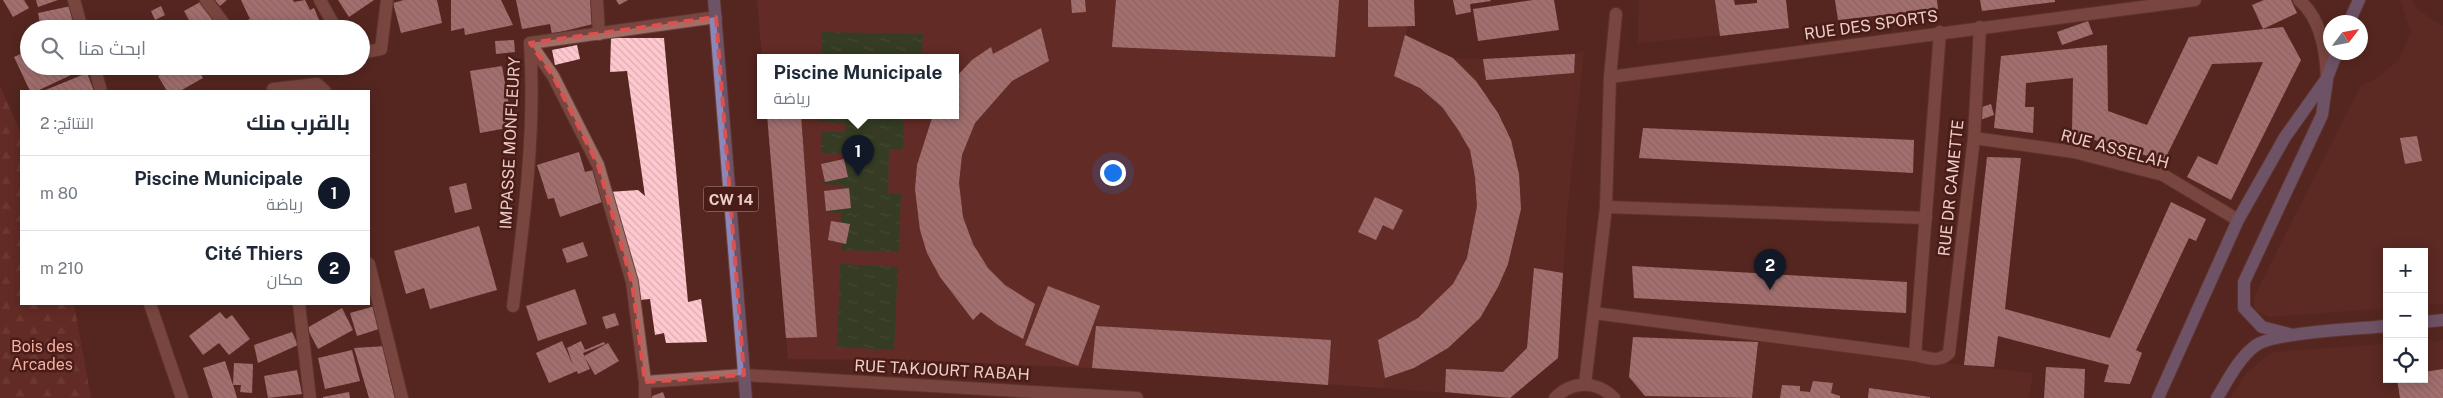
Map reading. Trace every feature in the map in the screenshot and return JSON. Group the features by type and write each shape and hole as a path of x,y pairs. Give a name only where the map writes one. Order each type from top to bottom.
{"main road":[{"name":"CW 14","path":"714,0 746,398"},
{"path":"2353,15 2359,0"},
{"path":"2293,335 2262,327 2244,308 2244,282 2322,115 2327,78 2334,60"},
{"path":"2158,398 2238,220 2285,137 2327,78"},
{"path":"2428,322 2443,320"},
{"path":"2217,398 2240,361 2256,345 2274,337 2383,326"}],"street":[{"path":"74,0 80,20"},
{"path":"206,0 221,20"},
{"path":"320,0 331,20"},
{"path":"370,51 381,49 387,0"},
{"path":"597,0 599,34"},
{"name":"RUE DES SPORTS","path":"1610,77 1940,32 2196,0"},
{"path":"2299,0 2305,5 2323,41 2326,53 2327,78"},
{"path":"1585,384 1606,207 1610,77 1616,14"},
{"path":"530,43 716,17"},
{"name":"RUE DR CAMETTE","path":"1915,355 1937,360 1949,353 1974,138 1980,27"},
{"path":"1594,313 1915,355 1940,32"},
{"name":"IMPASSE MONFLEURY","path":"513,306 525,209 532,72 530,43"},
{"name":"IMPASSE MONFLEURY","path":"530,43 553,76 598,165 632,282 645,382 645,398"},
{"path":"96,75 100,90"},
{"path":"274,90 317,84 325,90"},
{"name":"RUE ASSELAH","path":"1974,138 2074,152 2163,175 2238,220"},
{"path":"1606,207 1926,218"},
{"path":"370,268 402,398"},
{"path":"150,305 182,398"},
{"path":"299,305 310,398"},
{"name":"RUE TAKJOURT RABAH","path":"645,382 744,375 1137,398"},
{"path":"1555,398 1566,389 1585,384 1598,386 1614,398"}],"highlighted area":[{"path":"716,17 744,375 645,382 632,282 598,165 553,76 530,43"}],"shaded area":[{"path":"1639,0 1719,0 1721,35 1638,43"},
{"path":"2400,0 2412,0 2417,9 2443,26 2443,304 2428,305 2428,248 2383,248 2383,308 2269,317 2255,309 2254,297 2360,87 2378,77 2399,60 2411,31"},
{"path":"1584,51 1567,215 1558,358 1510,398 1383,388 1385,378 1414,368 1448,348 1480,318 1511,140 1498,113 1476,81 1453,58 1483,59 1575,54"},
{"path":"2443,340 2443,398 2230,398 2248,371 2273,352 2383,344 2383,383 2428,383 2428,342"},
{"path":"1758,342 2033,373 2029,398 1752,398"}],"green space":[{"path":"757,0 1410,0 1406,35 1453,58 1476,81 1498,113 1511,140 1521,209 1508,264 1498,287 1480,318 1448,348 1414,368 1385,378 1383,388 1091,368 913,360 788,359 767,119 959,119 959,54 762,54"},
{"name":"Bois des Arcades","path":"0,86 20,132 20,305 74,305 91,398 0,398"}],"water":[{"path":"822,32 923,34 922,54 822,54"},
{"path":"819,119 904,119 903,149 889,149 888,193 901,194 899,252 842,250 842,242 832,242 832,225 841,224 841,213 827,212 828,192 843,193 844,185 824,184 825,161 844,161 844,154 821,153 821,131 845,132 846,123 819,122"},
{"path":"840,264 898,267 894,350 837,347"}],"building":[{"path":"3,0 24,0 29,8 13,17"},
{"path":"36,0 58,0 38,7"},
{"path":"204,0 219,20 189,20 184,11"},
{"path":"215,0 227,0 220,6"},
{"path":"241,0 293,0 294,2 305,0 310,10 314,8 319,20 247,20 250,19"},
{"path":"338,0 374,0 349,17"},
{"path":"404,0 437,0 442,23 401,33 393,3"},
{"path":"451,0 501,0 513,25 465,35 464,28 451,31"},
{"path":"516,0 592,0 593,24 552,34 550,24 522,29"},
{"path":"616,0 628,0 619,5"},
{"path":"1071,0 1085,0 1086,12 1072,13"},
{"path":"1116,0 1339,0 1335,57 1112,47"},
{"path":"1368,0 1414,0 1415,26 1368,27"},
{"path":"1453,0 1491,1 1470,4 1471,12 1456,15"},
{"path":"1533,0 1554,0 1559,30 1478,41 1473,9"},
{"path":"1715,0 1734,0 1735,5 1757,3 1757,0 1786,0 1789,28 1720,36"},
{"path":"1835,0 1937,0 1938,9 1838,20"},
{"path":"1980,0 2055,0 2055,2 1982,11"},
{"path":"2264,0 2291,0 2297,13 2263,29 2252,5"},
{"path":"71,6 74,20 39,20 38,13"},
{"path":"161,6 165,15 155,20 151,11"},
{"path":"2088,21 2093,34 2062,45 2057,32"},
{"path":"2283,27 2301,60 2231,200 2187,177 2198,156 2217,165 2263,62 2212,64 2164,161 2072,133 2073,78 2026,83 2025,107 2034,107 2033,133 1994,128 2001,56 2107,45 2108,111 2147,125 2189,37"},
{"path":"1041,28 1049,61 1012,81 975,123 962,155 959,183 963,217 973,244 988,268 1005,285 1035,304 1023,339 998,325 981,312 973,320 940,277 927,253 920,230 915,189 917,165 932,119 959,119 959,74 972,60 991,47 993,54"},
{"path":"1405,35 1453,58 1476,81 1498,113 1511,140 1519,174 1521,209 1508,264 1498,287 1480,318 1448,348 1414,368 1385,378 1378,340 1418,318 1453,284 1467,258 1477,206 1475,177 1470,150 1457,128 1442,107 1420,88 1394,76"},
{"path":"611,38 664,38 688,302 701,299 707,342 666,343 664,333 655,335 650,299 640,300 609,192 638,190 645,196 627,71 610,72"},
{"path":"514,40 515,52 496,54 495,41"},
{"path":"577,45 580,59 555,65 552,50"},
{"path":"20,54 20,70 14,57"},
{"path":"1575,54 1574,73 1486,80 1483,59"},
{"path":"502,66 513,127 480,133 470,71"},
{"path":"22,75 71,75 39,90 30,90"},
{"path":"82,75 88,75 94,90 45,90"},
{"path":"201,75 203,78 182,90 166,90 158,76"},
{"path":"1991,104 1994,115 1980,120 1976,109"},
{"path":"767,119 801,119 817,337 786,338"},
{"path":"1643,128 1914,140 1913,173 1639,158"},
{"path":"2417,136 2422,161 2405,164 2400,138"},
{"path":"579,152 585,172 594,170 605,201 560,217 554,198 548,199 537,165"},
{"path":"1987,157 2021,158 2005,309 2110,338 2171,202 2206,219 2196,241 2189,238 2136,350 2142,353 2130,384 2104,382 2109,365 1998,336 1994,367 1964,365"},
{"path":"844,159 848,177 825,182 821,164"},
{"path":"466,183 472,209 455,213 449,187"},
{"path":"849,188 851,208 826,211 824,191"},
{"path":"1375,197 1403,210 1393,230 1383,225 1376,240 1358,232"},
{"path":"831,221 850,224 846,244 828,240"},
{"path":"479,226 497,290 430,309 424,288 406,294 394,251"},
{"path":"583,242 588,256 567,263 562,249"},
{"path":"1632,266 1907,282 1906,313 1634,298"},
{"path":"1534,268 1563,273 1558,358 1510,398 1445,392 1446,369 1503,372 1527,348"},
{"path":"1048,286 1100,306 1078,366 1025,345"},
{"path":"575,289 587,324 538,341 526,306"},
{"path":"375,306 382,328 357,336 350,313"},
{"path":"342,308 353,330 318,349 307,328"},
{"path":"220,312 226,319 232,315 250,339 229,355 219,343 203,355 189,336"},
{"path":"615,313 619,325 606,329 602,317"},
{"path":"1096,326 1331,340 1328,385 1092,368"},
{"path":"292,332 298,345 258,363 254,345"},
{"path":"1633,337 1758,342 1752,398 1645,396 1629,377"},
{"path":"562,341 573,365 567,348 581,341 585,350 604,342 605,344 583,353 590,369 578,374 577,371 549,383 536,353"},
{"path":"608,343 619,361 595,375 584,356"},
{"path":"386,346 392,371 388,371 395,398 369,398 354,348"},
{"path":"352,350 360,381 325,389 318,358"},
{"path":"225,361 237,398 213,398 203,368"},
{"path":"234,363 253,364 252,393 240,392 241,385 233,385"},
{"path":"2046,367 2085,369 2084,398 2044,398"},
{"path":"2443,369 2443,398 2400,398 2398,383 2428,383 2428,371"},
{"path":"297,370 302,394 268,398 264,376"},
{"path":"1813,381 1833,383 1831,393 1840,396 1840,398 1780,398 1782,385 1800,386 1800,391 1810,392"},
{"path":"1869,388 1930,397 1930,398 1868,398"},
{"path":"349,392 350,398 323,398 323,397"},
{"path":"663,392 665,398 647,398"}],"place":[{"name":"Piscine Municipale","path":"858,176"},
{"name":"Cité Thiers","path":"1770,290"}]}
